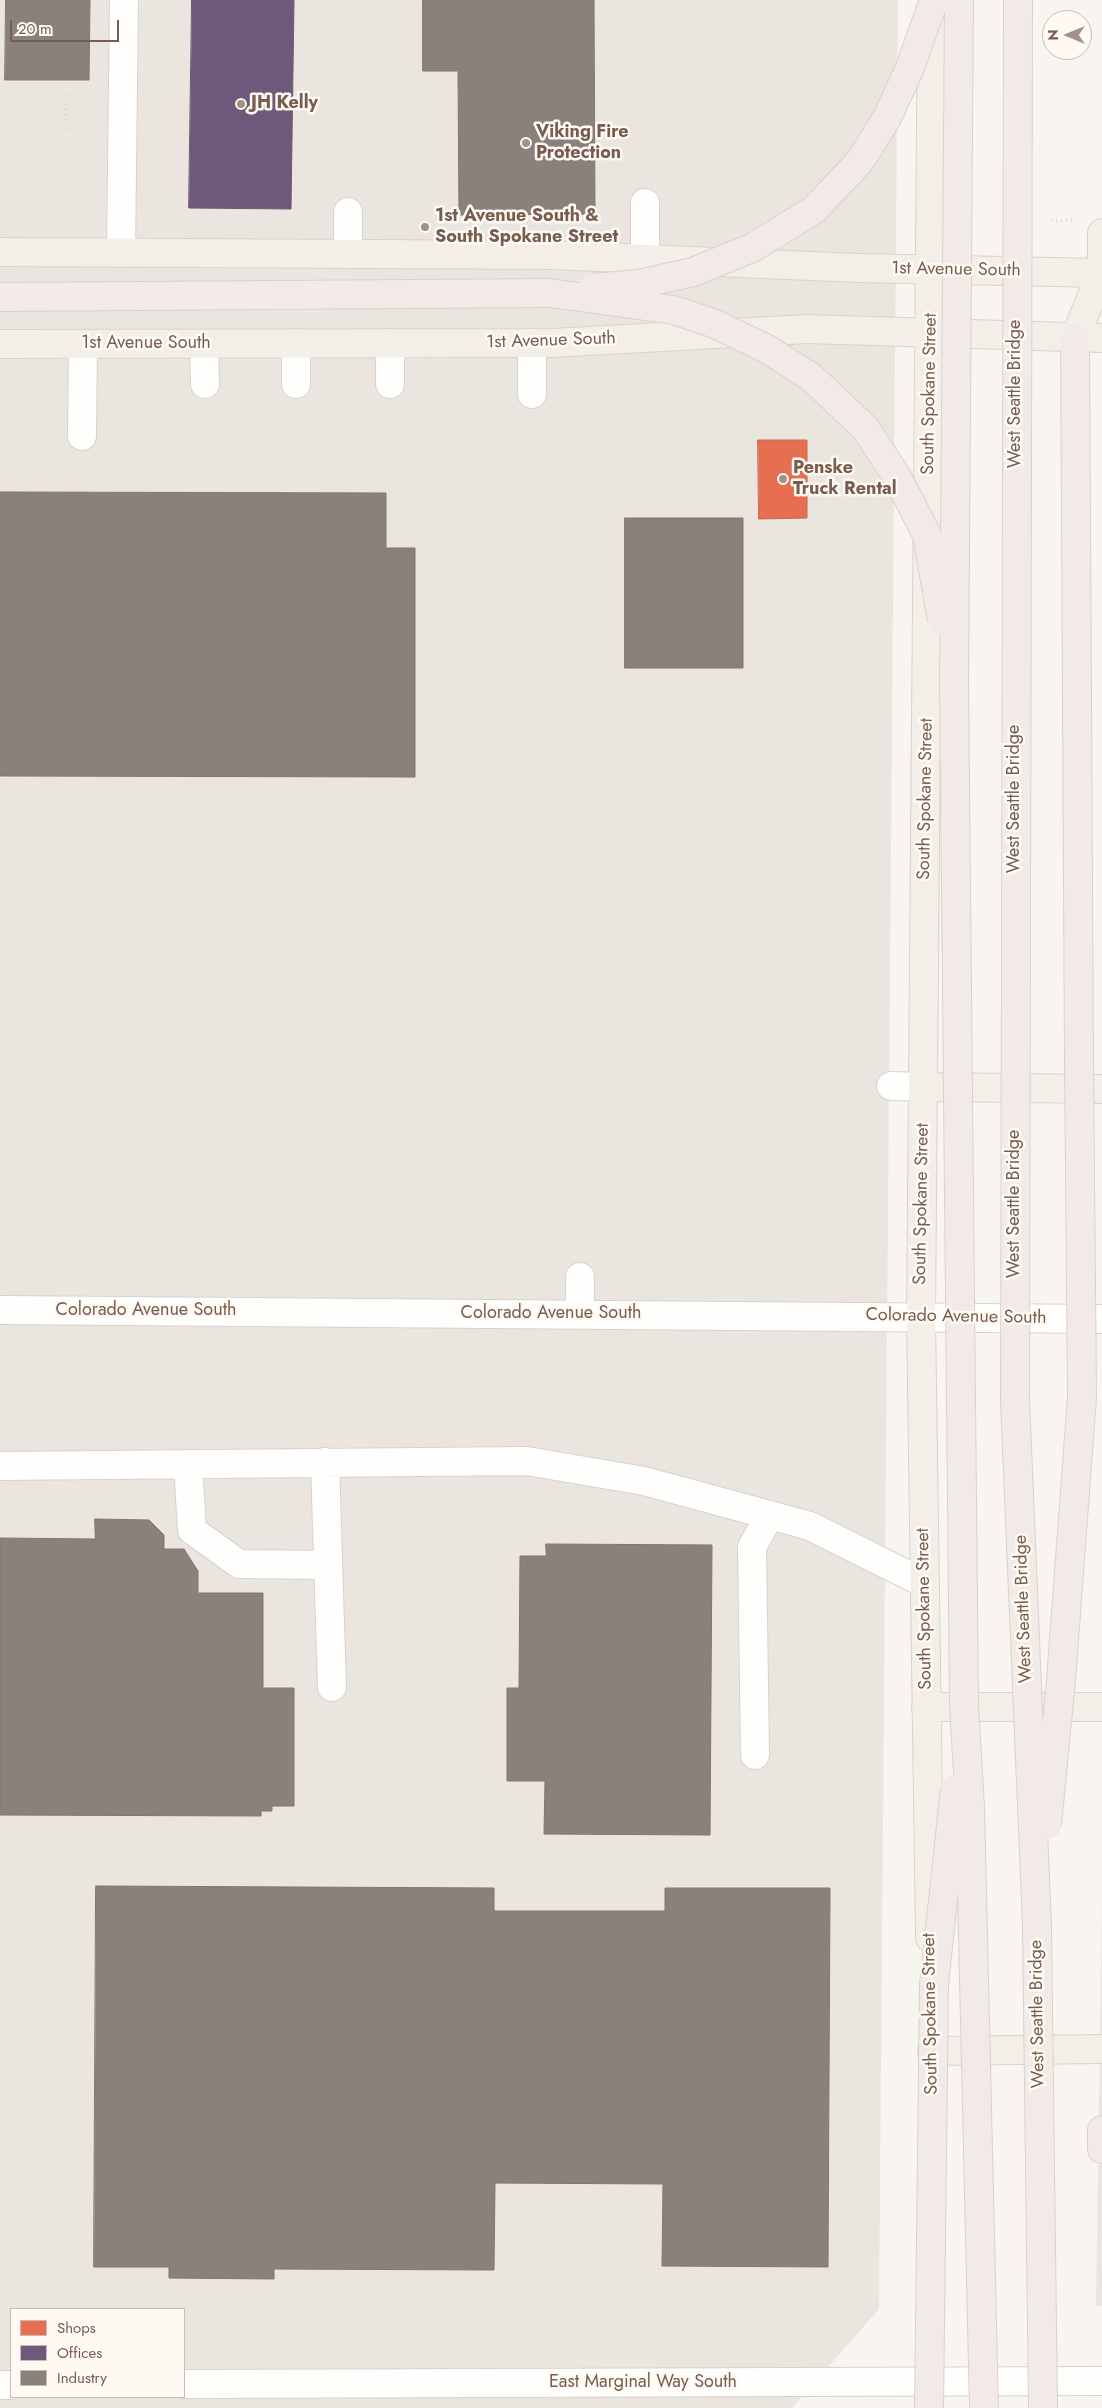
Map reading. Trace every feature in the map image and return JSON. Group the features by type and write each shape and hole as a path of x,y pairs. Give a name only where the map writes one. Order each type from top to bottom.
{"highway":[{"path":"0,297 550,293 639,284 693,272 754,247 816,209 860,161 887,118 909,70 933,0"},
{"path":"959,0 954,682 964,1705 970,1806 984,2408"},
{"name":"West Seattle Bridge","path":"1018,0 1015,1400 1037,1926 1043,2408"},
{"path":"550,293 674,310 714,324 767,349 811,377 865,428 896,475 927,535 954,682"},
{"path":"1037,1926 1061,1680 1082,1397 1075,338"},
{"path":"934,2400 934,1984 964,1705"},
{"path":"1102,2130 1102,2149"}],"main road":[{"name":"South Spokane Street","path":"933,0 921,1317 932,2051 934,2400"},
{"path":"1075,338 1102,276 1102,232"},
{"name":"1st Avenue South","path":"0,252 551,255 1102,276"},
{"name":"1st Avenue South","path":"0,344 532,343 807,329 1102,338"},
{"path":"923,1087 1102,1089"},
{"path":"926,1706 1102,1707"},
{"path":"932,2051 1102,2049"}],"street":[{"path":"121,253 124,0"},
{"path":"645,204 645,259"},
{"path":"348,212 348,254"},
{"path":"296,343 296,384"},
{"path":"390,343 390,384"},
{"path":"532,343 532,394"},
{"path":"82,436 83,344"},
{"path":"204,344 205,384"},
{"path":"891,1086 923,1087"},
{"path":"580,1277 580,1314"},
{"name":"Colorado Avenue South","path":"0,1310 1102,1319"},
{"path":"0,1466 527,1461 644,1482 810,1526 924,1583"},
{"path":"325,1462 332,1687"},
{"path":"188,1464 192,1530 239,1564 328,1565"},
{"path":"755,1755 752,1547 770,1515"},
{"name":"East Marginal Way South","path":"185,2384 934,2400 1102,2381"}],"path":[{"path":"66,94 66,134"}],"shaded area":[{"path":"0,0 898,0 879,2309 792,2408 0,2408"},
{"path":"1102,1896 1102,2306 1096,2306"}],"building: Shops":[{"name":"Penske Truck Rental","path":"758,440 807,440 807,518 759,519"}],"building: Offices":[{"name":"JH Kelly","path":"192,0 294,0 291,209 189,208"}],"building: Industry":[{"path":"6,0 90,0 89,80 5,80"},
{"name":"Viking Fire Protection","path":"423,0 594,0 595,214 459,215 458,71 423,71"},
{"path":"0,492 386,493 386,548 415,548 415,777 0,776"},
{"path":"625,518 743,518 743,668 625,668"},
{"path":"95,1519 149,1520 164,1535 164,1549 184,1549 198,1571 198,1593 263,1593 263,1688 294,1688 294,1806 272,1806 272,1811 261,1811 261,1816 0,1815 0,1538 95,1539"},
{"path":"546,1544 712,1545 710,1835 544,1834 545,1781 507,1781 507,1688 519,1688 520,1556 546,1556"},
{"path":"96,1886 494,1888 494,1911 665,1911 665,1888 830,1888 828,2267 662,2266 663,2184 495,2183 494,2270 274,2269 274,2279 169,2278 169,2267 94,2267"}],"place":[{"name":"JH Kelly","path":"241,104"},
{"name":"Viking Fire Protection","path":"526,143"},
{"name":"1st Avenue South & South Spokane Street","path":"425,227"},
{"name":"Penske Truck Rental","path":"783,479"}]}
